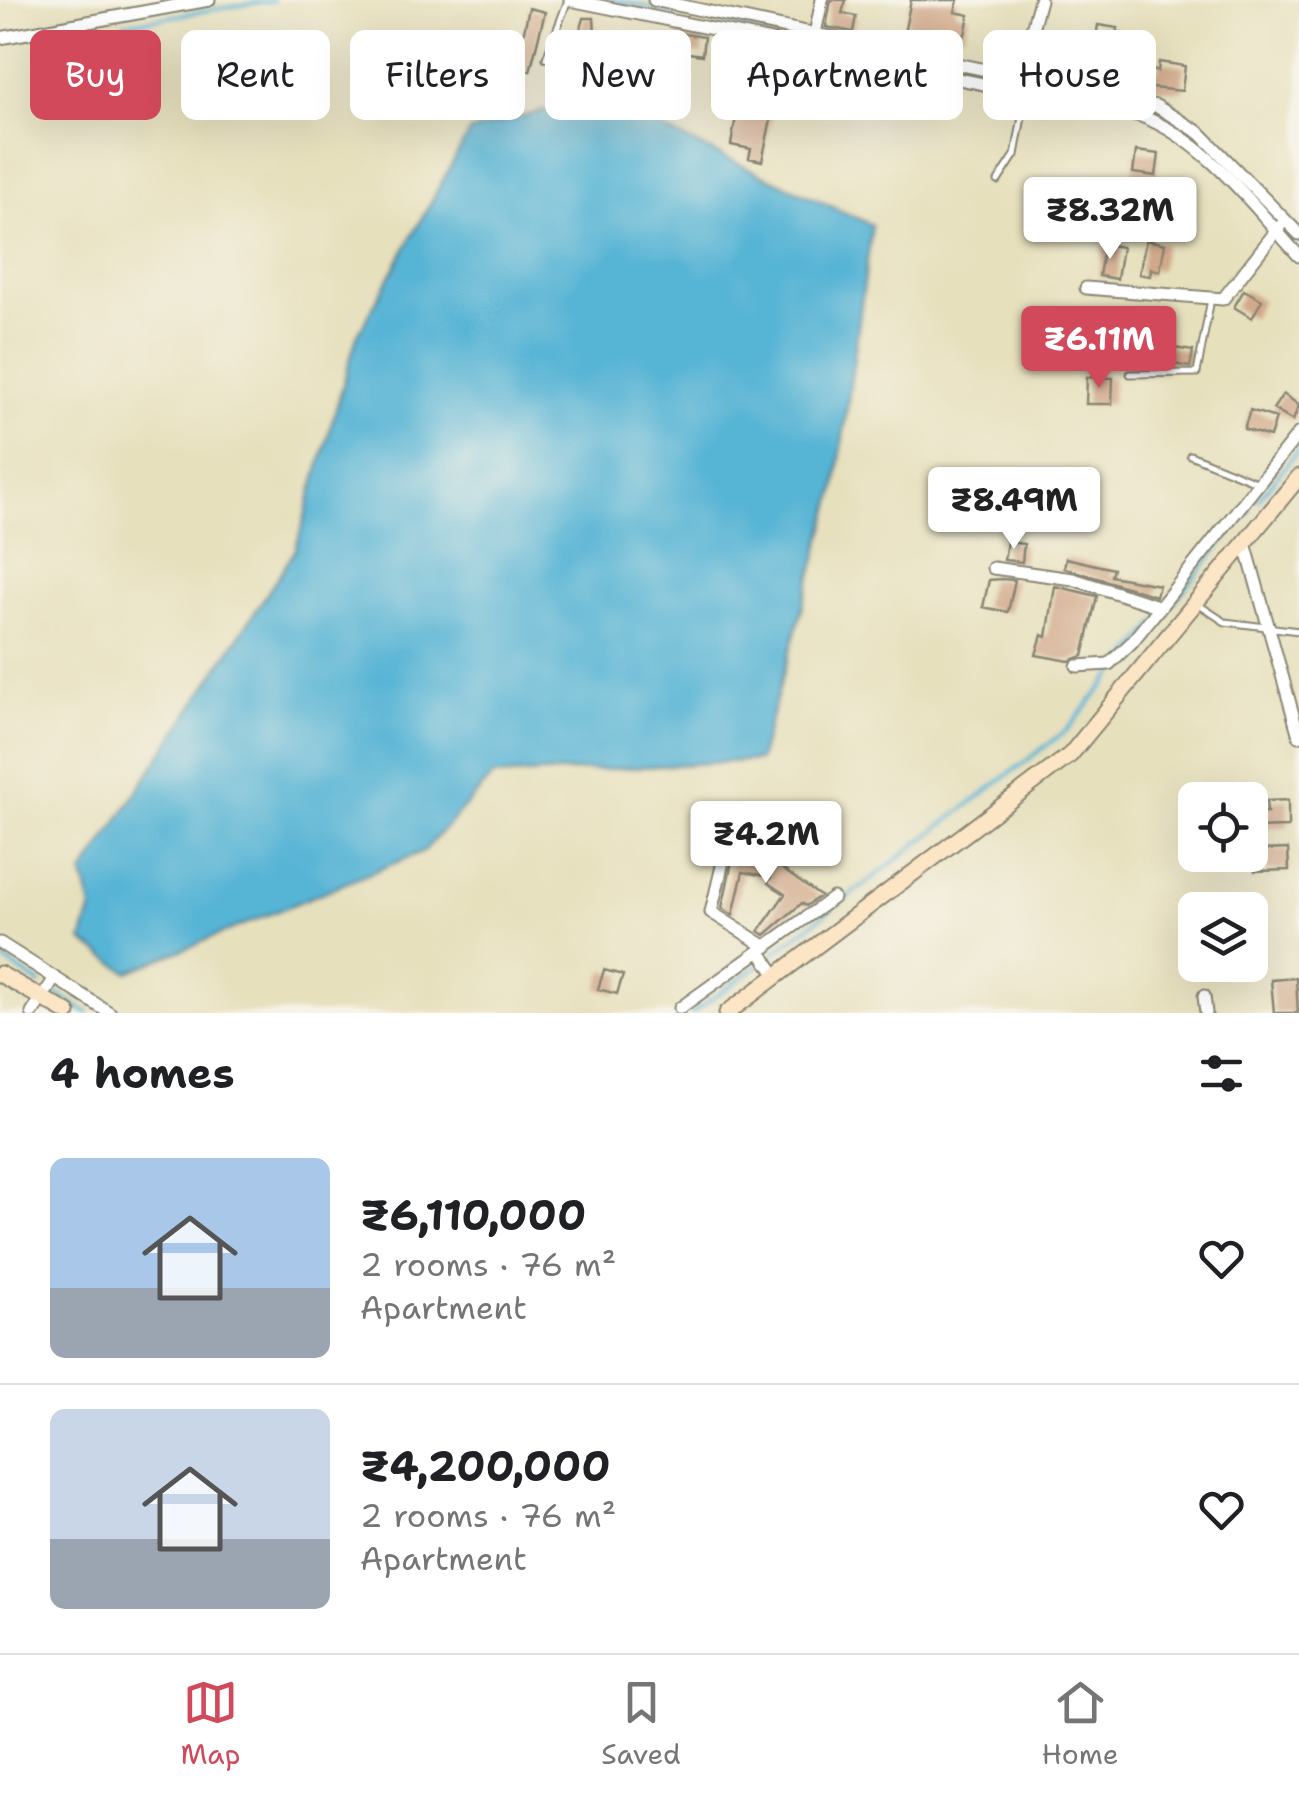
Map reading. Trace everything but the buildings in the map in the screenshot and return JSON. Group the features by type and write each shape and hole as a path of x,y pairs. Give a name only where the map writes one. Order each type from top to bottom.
{"street":[{"path":"0,38 209,0"},
{"path":"569,0 723,30"},
{"path":"654,0 798,30"},
{"path":"813,30 822,0"},
{"path":"1031,30 1040,0"},
{"path":"1156,106 1178,116 1299,234"},
{"path":"1147,120 1160,123 1219,169 1299,256"},
{"path":"1086,288 1223,298 1285,219"},
{"path":"1077,666 1110,664 1161,607 1299,434"},
{"path":"726,1013 1070,754 1299,477"},
{"path":"1248,500 1266,517"},
{"path":"1245,543 1299,736"},
{"path":"994,568 1073,579 1161,607"},
{"path":"728,845 711,912 763,949 777,977"},
{"path":"680,1008 833,898"},
{"path":"0,942 110,1013"},
{"path":"0,974 37,1006 68,1013"},
{"path":"37,1006 55,978"},
{"path":"1204,996 1206,1013"}],"lane":[{"path":"557,30 569,0"},
{"path":"998,181 1016,155 1022,120"},
{"path":"1130,374 1197,373 1210,299"},
{"path":"1190,455 1260,484"},
{"path":"1197,603 1224,622 1299,630"}],"water":[{"path":"545,110 545,120 643,120 872,225 836,488 759,760 493,776 424,851 128,972 82,941 92,908 83,874 295,551 357,336 470,131 525,120 525,116"}],"waterway":[{"path":"124,24 274,0"},
{"path":"611,0 764,30"},
{"path":"1265,207 1299,243"},
{"path":"1258,500 1299,449"},
{"path":"770,956 1068,729 1250,510"},
{"path":"0,957 40,984"},
{"path":"692,1013 759,965"},
{"path":"54,992 88,1013"}]}
